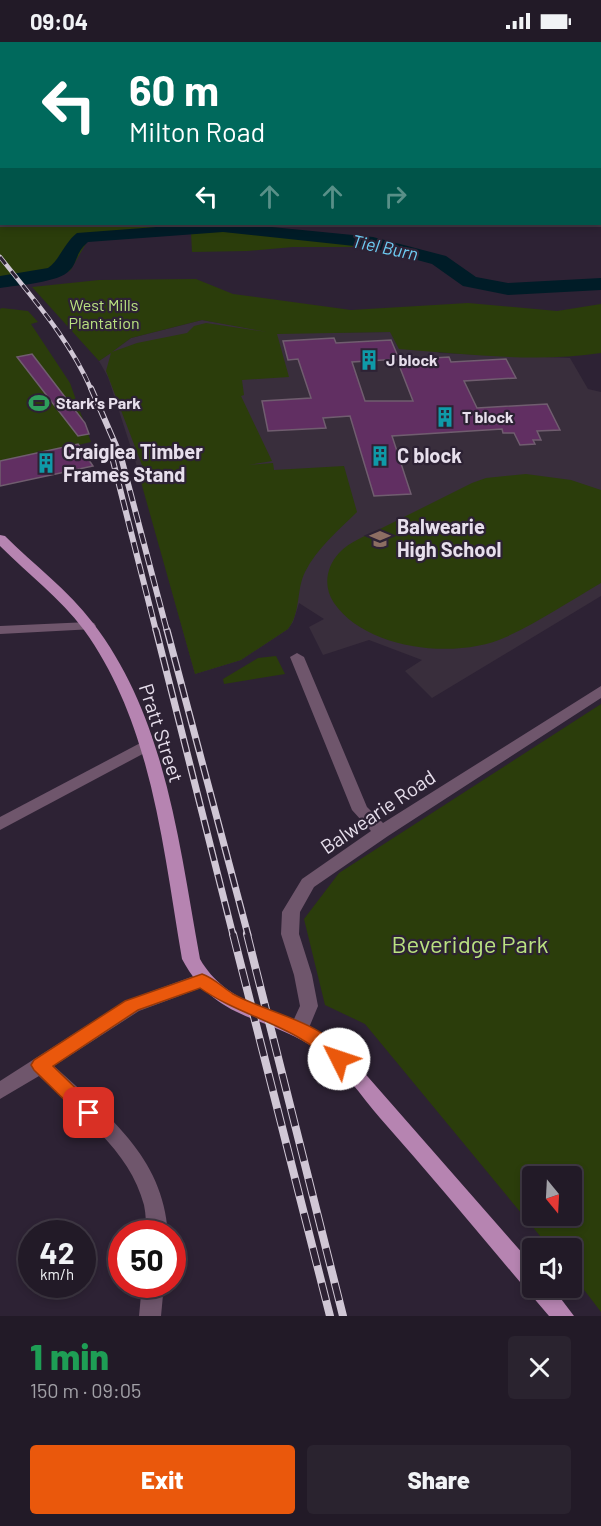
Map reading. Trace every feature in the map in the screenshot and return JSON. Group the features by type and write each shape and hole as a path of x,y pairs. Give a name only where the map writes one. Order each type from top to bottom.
{"main road":[{"name":"Pratt Street","path":"0,539 89,626 131,700 160,794 191,959 202,980"},
{"path":"202,980 227,998 299,1030 327,1046 406,1133 522,1268"},
{"path":"547,1298 563,1316"}],"street":[{"path":"0,630 89,626"},
{"path":"297,657 360,810 382,832"},
{"name":"Balwearie Road","path":"299,1030 309,1006 303,975 290,934 291,912 308,884 382,832 601,691"},
{"path":"0,824 146,745"},
{"path":"0,1091 132,1006 202,980"},
{"path":"40,1065 122,1144 145,1175 159,1215 158,1220"},
{"path":"150,1316 152,1298"}],"shaded area":[{"name":"Balwearie High School","path":"202,320 277,333 391,332 440,353 570,358 588,389 601,392 601,596 432,698 405,671 422,660 369,640 323,655 309,627 324,619 299,603 293,622 288,629 241,660 195,674 142,482 108,377 99,361 131,338"}],"green space":[{"path":"0,225 249,225 377,239 366,247 293,247 192,252 191,232 88,240 70,271 0,283"},
{"name":"West Mills Plantation","path":"196,279 233,294 351,310 468,303 557,311 601,304 601,353 551,357 500,357 399,349 390,332 277,334 289,377 242,380 244,395 241,396 272,461 248,465 273,463 274,470 344,466 357,512 310,563 302,579 295,615 288,629 241,660 195,674 139,475 145,473 106,371 111,353 99,361 32,287 99,280","holes":["202,320 267,332 206,323 194,326 187,333 137,343 112,352 131,338"]},
{"name":"Stark's Park","path":"0,309 28,311 38,322 31,324 70,383 91,442 78,445 93,466 0,486"},
{"path":"526,474 571,480 601,490 601,583 506,637 486,644 463,648 438,649 390,640 367,631 349,619 334,603 327,584 329,571 339,553 348,545 472,483 486,478"},
{"path":"276,656 285,674 224,684 223,679 258,658"},
{"name":"Beveridge Park","path":"601,704 601,1312 582,1287 582,1238 542,1238 532,1226 582,1226 582,1166 522,1166 522,1214 365,1024 325,1005 304,919 339,873"}],"building":[{"path":"334,338 336,343 391,340 399,359 352,362 365,401 413,401 397,360 449,357 451,362 506,359 516,378 464,381 477,408 547,404 560,430 537,431 541,440 533,440 535,444 520,445 514,433 503,433 502,429 392,436 411,494 374,496 350,416 323,418 326,428 268,431 262,401 311,398 298,359 288,360 283,341"},
{"path":"32,354 85,423 89,434 78,436 17,357"},
{"name":"Craiglea Timber Frames Stand","path":"78,444 93,466 0,486 0,461"}],"waterway":[{"name":"Tiel Burn","path":"0,282 54,273 63,267 70,250 83,237 223,227 373,243 439,260 470,282 508,289 601,284"}],"railway":[{"path":"0,257 62,337 91,389"},
{"path":"91,388 121,457 167,631"},
{"path":"112,457 156,631"},
{"path":"156,630 233,935"},
{"path":"167,630 248,935"},
{"path":"233,934 330,1316"},
{"path":"247,934 343,1316"}],"place":[{"name":"J block","path":"369,360"},
{"name":"Stark's Park","path":"39,403"},
{"name":"T block","path":"445,417"},
{"name":"C block","path":"380,456"},
{"name":"Craiglea Timber Frames Stand","path":"46,463"},
{"name":"Balwearie High School","path":"380,539"}],"route":[{"path":"89,1113 40,1065 132,1006 167,991 202,980 210,988 227,998 299,1030 327,1046 339,1059"}]}
